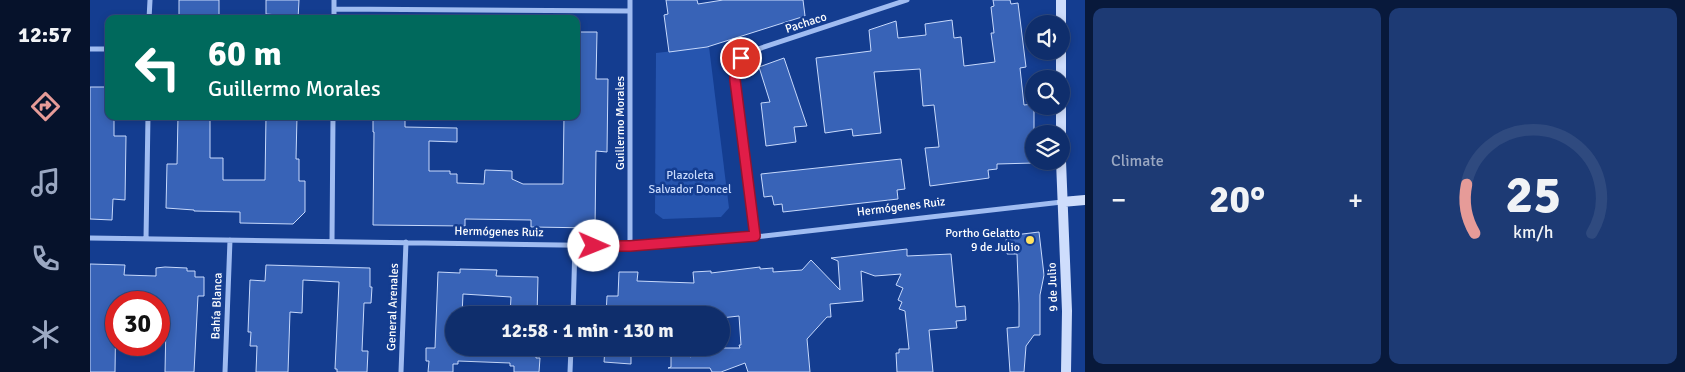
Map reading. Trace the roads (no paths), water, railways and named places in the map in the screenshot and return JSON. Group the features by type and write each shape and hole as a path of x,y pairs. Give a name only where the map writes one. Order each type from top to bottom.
{"street":[{"path":"149,15 150,0"},
{"path":"334,0 334,15"},
{"name":"Guillermo Morales","path":"630,0 630,246"},
{"name":"Pachaco","path":"755,236 735,80 735,72 741,58 746,53 907,0"},
{"path":"1061,0 1061,15"},
{"path":"334,9 630,11"},
{"path":"90,49 105,49"},
{"path":"146,239 148,120"},
{"path":"332,241 333,120"},
{"name":"9 de Julio","path":"1061,170 1067,311 1066,372"},
{"name":"Hermógenes Ruiz","path":"90,238 630,246 755,236 1085,200"},
{"name":"Bahía Blanca","path":"225,372 230,240"},
{"name":"General Arenales","path":"401,372 406,242"},
{"path":"572,306 575,245"},
{"path":"570,372 571,356"}],"place":[{"name":"Portho Gelatto 9 de Julio","path":"1030,240"}],"park label":[{"name":"Plazoleta Salvador Doncel","path":"690,182"}]}
